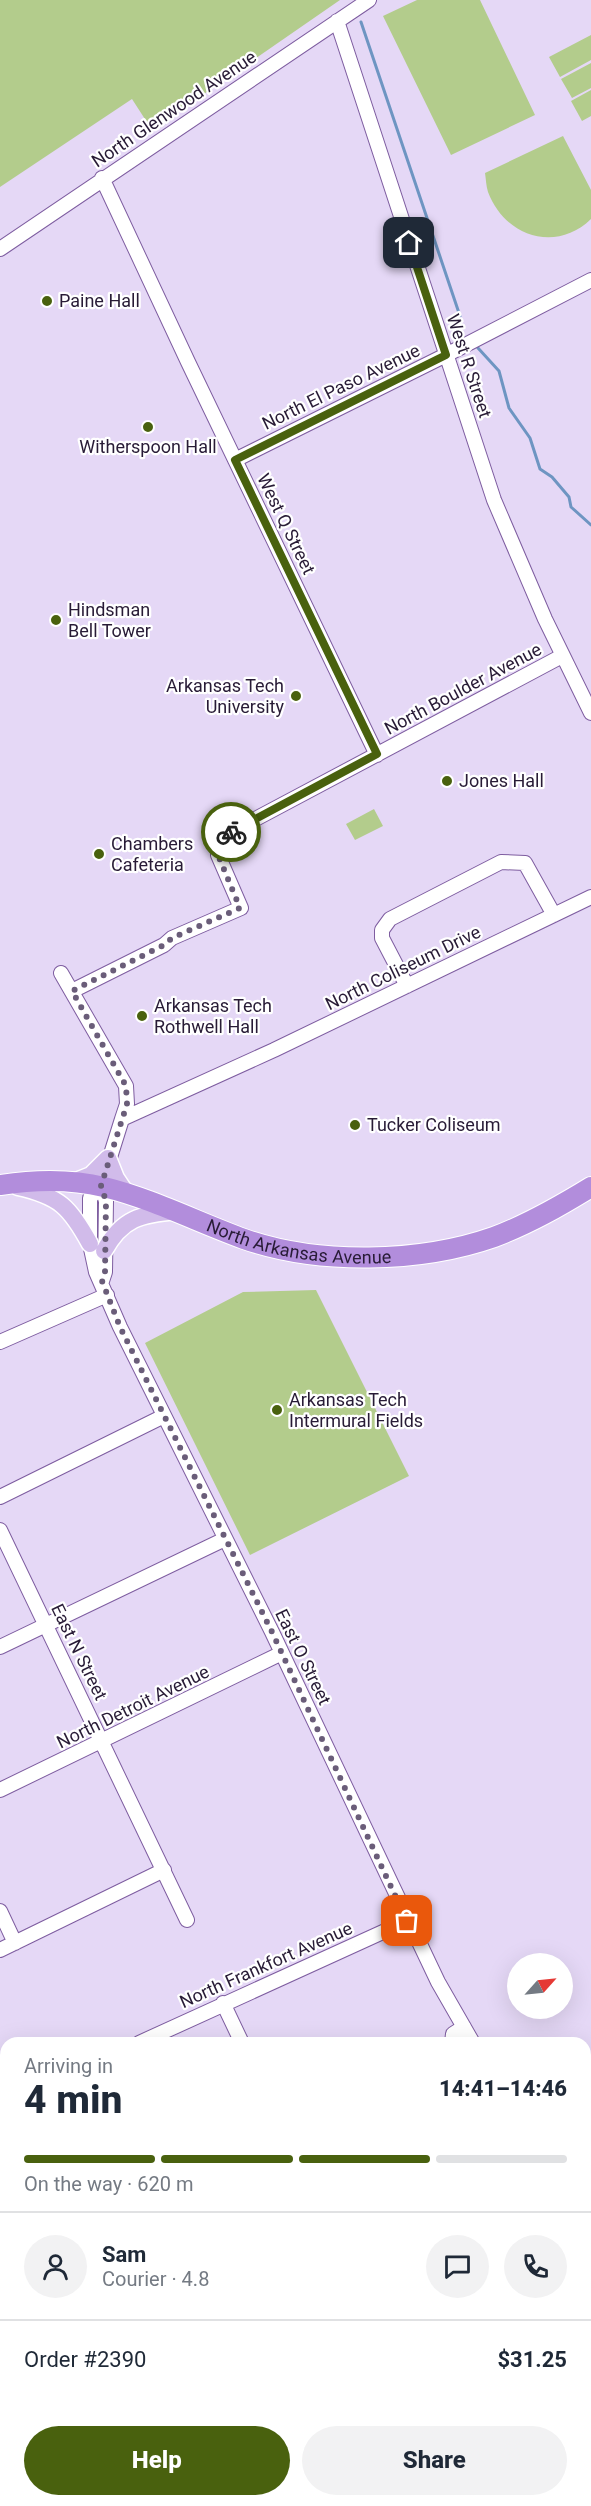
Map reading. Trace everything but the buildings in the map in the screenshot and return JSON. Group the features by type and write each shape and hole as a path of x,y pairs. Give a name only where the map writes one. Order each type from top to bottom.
{"highway":[{"name":"North Arkansas Avenue","path":"3,1184 39,1181 101,1186 177,1211 246,1239 283,1250 336,1257 390,1257 442,1250 493,1237 545,1215 591,1187"}],"main road":[{"path":"71,1183 91,1175 108,1158 116,1178 126,1193"},
{"path":"3,1184 52,1196 65,1205 97,1247 133,1219 147,1214 177,1211"}],"street":[{"name":"North Glenwood Avenue","path":"0,249 369,0"},
{"name":"West R Street","path":"337,21 498,511 562,656 591,713"},
{"name":"West Q Street","path":"102,178 377,754"},
{"name":"North El Paso Avenue","path":"235,460 591,280"},
{"name":"North Boulder Avenue","path":"72,991 164,945 172,938 240,908 218,855 223,838 562,656"},
{"path":"406,986 382,938 382,930 390,919 501,862 525,863 554,915"},
{"name":"North Coliseum Drive","path":"122,1119 230,1071 591,897"},
{"name":"East O Street","path":"61,973 126,1086 127,1104 101,1186 90,1198 97,1247 96,1272 164,1416 282,1653 407,1921 438,1982 470,2037"},
{"path":"0,1342 107,1295"},
{"path":"0,1497 164,1416"},
{"name":"East N Street","path":"0,1530 187,1920"},
{"path":"0,1647 225,1539"},
{"name":"North Detroit Avenue","path":"0,1790 102,1743 282,1653"},
{"path":"0,1950 164,1870"},
{"path":"0,1911 15,1943"},
{"name":"North Frankfort Avenue","path":"152,2037 407,1921"},
{"path":"224,2003 239,2037"},
{"path":"453,2037 453,2034 464,2027"}],"green space":[{"path":"0,0 340,0 152,130 132,99 0,187"},
{"path":"417,0 480,0 535,115 451,155 383,16"},
{"path":"591,35 591,60 560,77 549,57"},
{"path":"591,63 591,88 572,98 561,79"},
{"path":"591,90 591,116 582,121 571,101"},
{"path":"563,136 591,190 591,219 563,235 548,237 533,235 506,220 488,192 485,173"},
{"path":"374,809 383,826 355,840 346,824"},
{"name":"Arkansas Tech Intermural Fields","path":"316,1290 409,1476 250,1555 145,1343 243,1292"}],"waterway":[{"path":"361,22 460,316"},
{"path":"478,348 499,371 509,408 530,438 540,469 552,477 569,497 571,507 591,525"}],"way so far":[{"path":"231,832 223,838 218,855 240,908 172,938 164,945 72,991 126,1086 127,1104 101,1186 106,1201 105,1272 102,1281 120,1327 272,1632 407,1921"}],"place":[{"name":"Paine Hall","path":"47,301"},
{"name":"Witherspoon Hall","path":"148,427"},
{"name":"Hindsman Bell Tower","path":"56,620"},
{"name":"Arkansas Tech University","path":"296,696"},
{"name":"Jones Hall","path":"447,781"},
{"name":"Chambers Cafeteria","path":"99,854"},
{"name":"Arkansas Tech Rothwell Hall","path":"142,1016"},
{"name":"Tucker Coliseum","path":"355,1125"},
{"name":"Arkansas Tech Intermural Fields","path":"277,1410"}],"route":[{"path":"231,832 377,754 235,460 446,355 409,243"}]}
